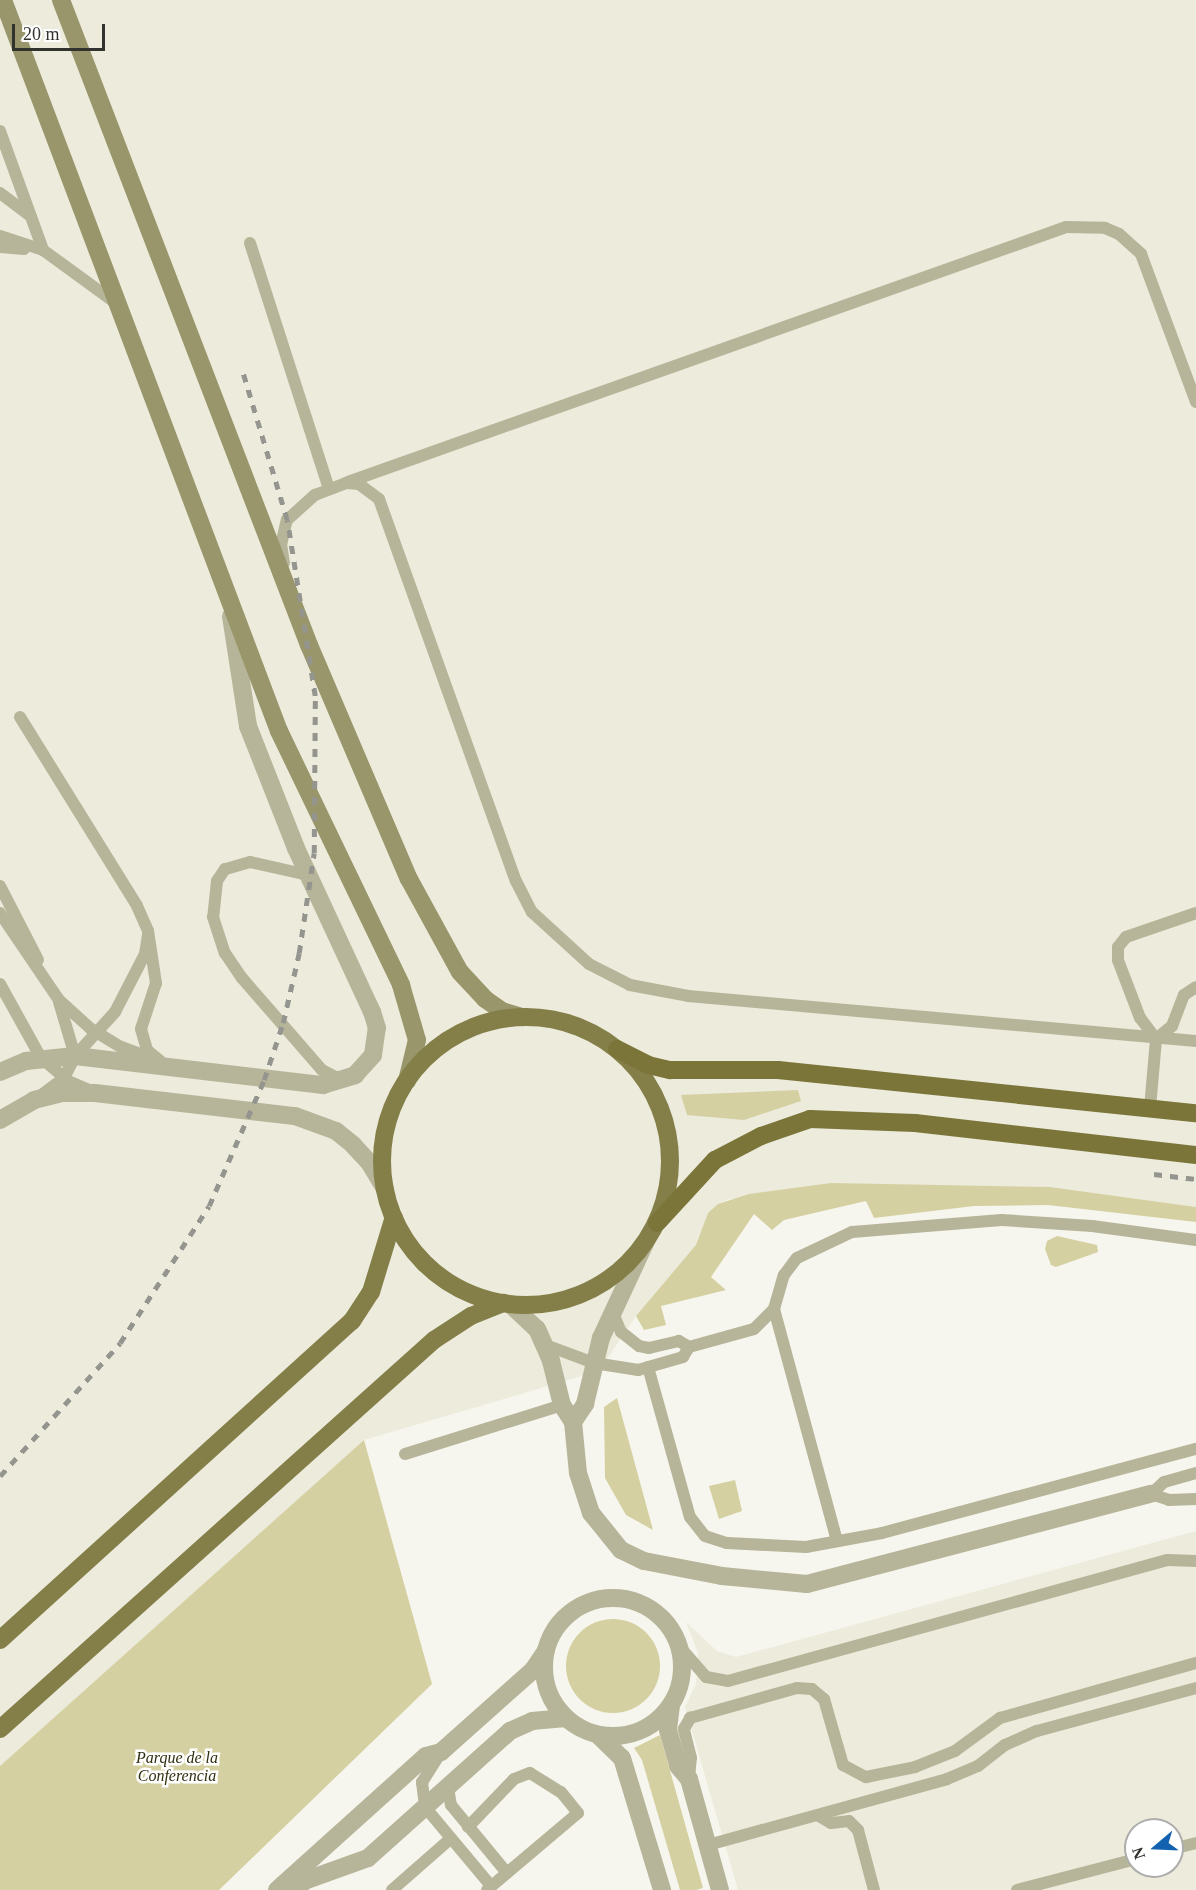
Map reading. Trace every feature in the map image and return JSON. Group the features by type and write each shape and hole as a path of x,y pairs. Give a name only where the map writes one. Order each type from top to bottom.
{"highway":[{"path":"617,1049 648,1065 670,1070 778,1070 1196,1113"},
{"path":"657,1222 715,1160 761,1136 810,1119 915,1123 1196,1155"}],"main road":[{"path":"3,0 279,731 401,985 417,1040 407,1081 386,1132 385,1189 394,1217 413,1250 431,1269 453,1285 507,1304"},
{"path":"0,1729 434,1340 471,1316 507,1304 562,1301 586,1292 609,1279 645,1243 657,1222 668,1186 668,1138 651,1089 617,1049 572,1025 522,1017 502,1011 485,999 460,972 436,932 372,796 290,597 62,0"},
{"path":"407,1081 424,1060 469,1029 522,1017"},
{"path":"0,1640 352,1321 371,1292 394,1217"}],"street":[{"path":"0,1072 41,1058 75,1056 308,1085 343,1080 367,1066 377,1043 377,1028 308,875 248,726 227,589"},
{"path":"0,1120 34,1100 63,1093 96,1093 314,1121 353,1144 369,1162 385,1189"},
{"path":"573,1422 585,1404 594,1363 613,1313 645,1243"},
{"path":"507,1304 537,1329 562,1405 573,1422 582,1490 601,1530 621,1550 644,1561 680,1569 782,1584 807,1584 1151,1494"},
{"path":"276,1890 426,1756 441,1752 533,1670 545,1652 551,1635 575,1608 610,1597 645,1605 672,1630 679,1646 681,1682 671,1705 650,1726 634,1734 598,1735"},
{"path":"545,1652 546,1688 566,1718 598,1735 625,1766 663,1890"},
{"path":"671,1705 671,1739 678,1766 689,1779 720,1890"},
{"path":"296,1890 304,1881 368,1858 510,1731 532,1721 566,1718"}],"lane":[{"path":"0,131 43,250"},
{"path":"0,193 31,217"},
{"path":"290,597 282,532 295,509 329,489 1066,227 1112,231 1131,242 1141,254 1196,402"},
{"path":"0,236 43,250 119,306"},
{"path":"250,243 329,489"},
{"path":"0,247 43,250"},
{"path":"346,483 371,490 385,510 516,881 532,912 589,964 630,985 688,996 1196,1041"},
{"path":"20,717 137,906 148,931 156,983 141,1029 147,1050 160,1061"},
{"path":"308,875 250,862 225,869 215,888 215,927 225,953 242,978 322,1070 343,1080"},
{"path":"0,886 59,1000 75,1056"},
{"path":"0,913 59,1000 99,1034 121,1047 183,1070"},
{"path":"1150,1107 1156,1039 1140,1018 1118,960 1118,947 1126,937 1196,913"},
{"path":"34,1100 64,1078 75,1056 99,1034 136,975 145,954 148,931"},
{"path":"0,984 41,1058 64,1078 96,1093"},
{"path":"1156,1039 1172,1026 1184,995 1196,987"},
{"path":"543,1344 594,1363 617,1368 648,1367 683,1357 689,1347 754,1329 774,1309 784,1275 797,1258 852,1232 1002,1220 1196,1240"},
{"path":"774,1309 837,1541"},
{"path":"613,1313 621,1332 639,1346 659,1346 679,1341 689,1347"},
{"path":"648,1367 690,1517 705,1536 727,1543 806,1547 882,1533 1196,1449"},
{"path":"405,1454 562,1405"},
{"path":"1196,1473 1164,1482 1151,1494 1169,1500 1196,1499"},
{"path":"679,1646 706,1677 728,1681 1168,1560 1196,1561"},
{"path":"689,1779 691,1758 684,1729 690,1718 797,1688 812,1689 824,1699 843,1765 866,1777 915,1767 955,1751 1000,1719 1196,1664"},
{"path":"708,1845 819,1816 826,1810 947,1779 978,1766 1005,1745 1037,1731 1196,1688"},
{"path":"441,1752 422,1782 425,1807 489,1888 578,1813 561,1792 538,1775 522,1775 485,1805 468,1827"},
{"path":"448,1786 451,1805 507,1873"},
{"path":"819,1816 831,1823 849,1821 858,1830 874,1890"},
{"path":"392,1890 450,1839"},
{"path":"1017,1890 1124,1862"}],"shaded area":[{"path":"0,0 1196,0 1196,1207 1050,1187 729,1199 718,1204 708,1213 697,1245 636,1316 599,1371 364,1440 0,1766"},
{"path":"1196,1531 1196,1890 738,1890 685,1707 696,1684 698,1653 686,1622 717,1651 736,1657"}],"green space":[{"path":"798,1090 801,1101 744,1120 687,1115 681,1095"},
{"path":"831,1183 1050,1187 1196,1207 1196,1222 1048,1205 974,1206 874,1218 866,1201 784,1220 772,1230 754,1214 711,1277 726,1290 661,1306 666,1325 644,1330 636,1316 696,1245 708,1213 718,1204 749,1194"},
{"path":"1057,1236 1097,1245 1098,1252 1056,1267 1051,1265 1045,1249 1047,1241"},
{"path":"617,1398 653,1530 626,1515 605,1478 604,1407"},
{"name":"Parque de la Conferencia","path":"364,1440 432,1684 219,1890 0,1890 0,1766"},
{"path":"735,1480 742,1511 719,1519 709,1486"},
{"path":"613,1619 631,1623 646,1633 656,1648 660,1666 656,1684 646,1699 631,1709 613,1713 595,1709 580,1699 570,1684 566,1666 570,1648 580,1633 595,1623"},
{"path":"660,1735 703,1888 696,1890 680,1890 642,1760 634,1748"}],"railway":[{"path":"0,1476 120,1343 209,1206 264,1080 283,1023 299,953 314,853 315,696 287,520 242,370"},
{"path":"1154,1174 1196,1179"}]}
